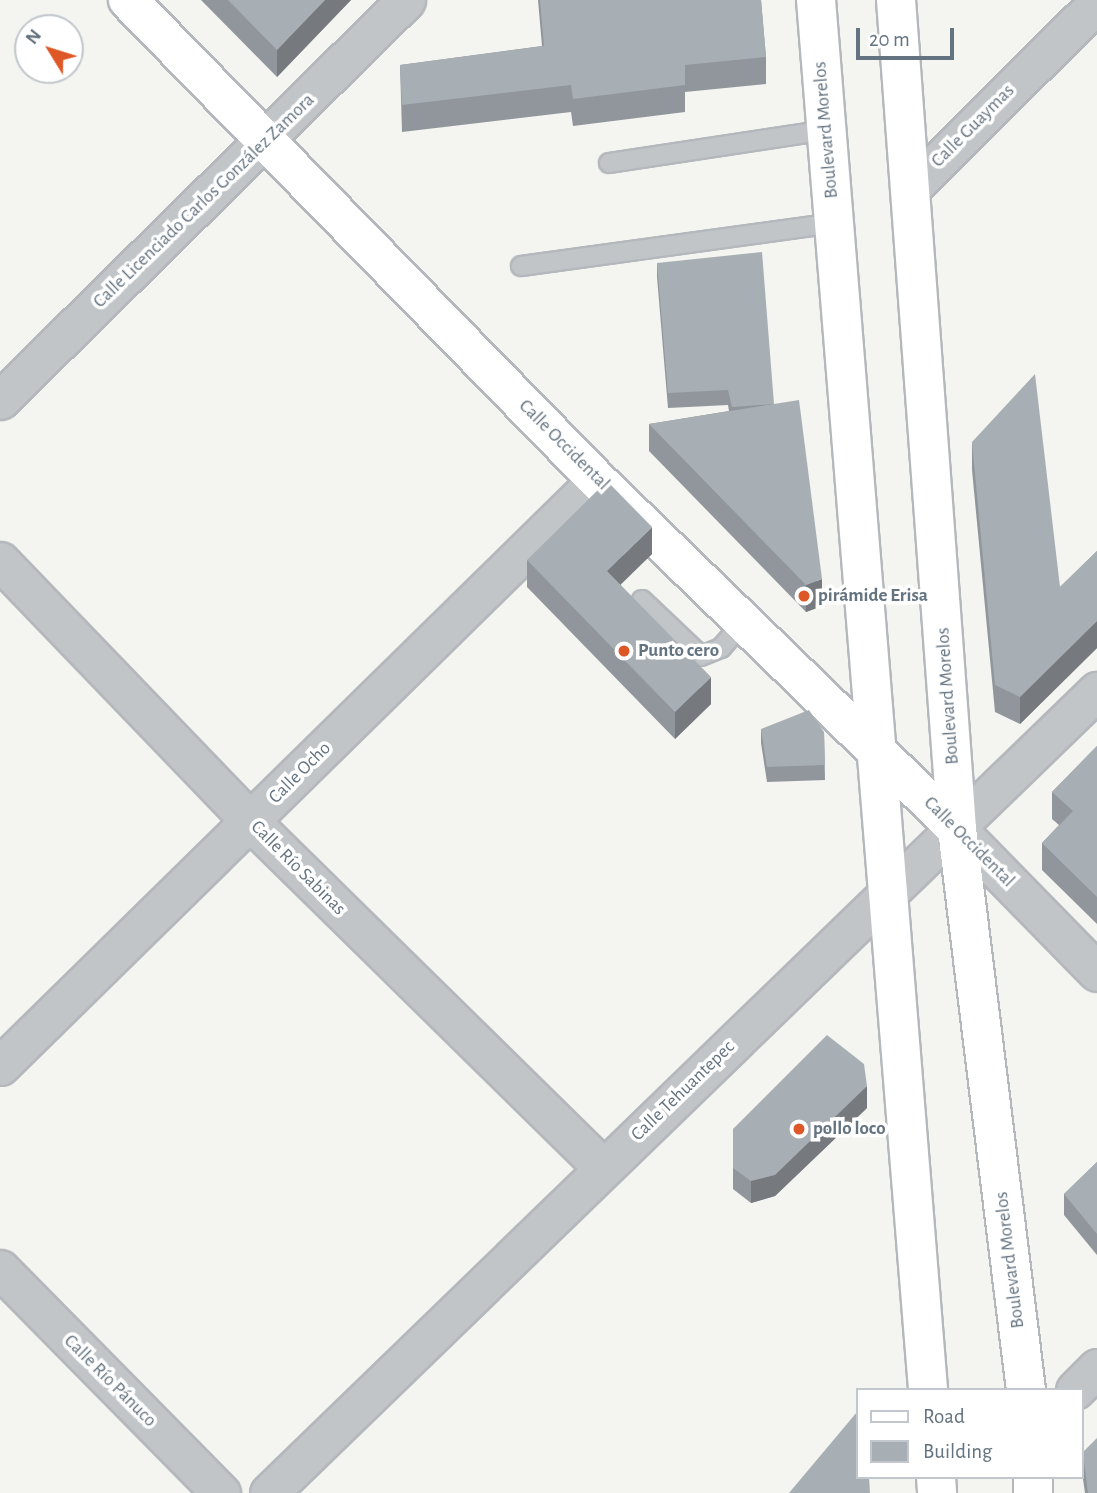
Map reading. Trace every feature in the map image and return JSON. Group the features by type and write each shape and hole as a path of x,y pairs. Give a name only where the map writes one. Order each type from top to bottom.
{"main road":[{"name":"Calle Occidental","path":"128,0 597,480 957,830"},
{"name":"Boulevard Morelos","path":"816,0 886,895 928,1388"},
{"name":"Boulevard Morelos","path":"896,0 957,830 1026,1388"}],"street":[{"name":"Calle Licenciado Carlos González Zamora","path":"0,400 267,141 406,0"},
{"name":"Calle Guaymas","path":"910,189 1097,3"},
{"name":"Calle Ocho","path":"0,1066 597,480"},
{"name":"Calle Río Sabinas","path":"0,561 251,822 603,1168"},
{"name":"Calle Tehuantepec","path":"269,1493 886,895 957,830 1097,691"},
{"name":"Calle Occidental","path":"957,830 1097,972"},
{"name":"Calle Río Pánuco","path":"0,1269 221,1493"}],"lane":[{"path":"609,163 826,130"},
{"path":"521,266 834,223"},
{"path":"642,600 701,656 721,648 744,622"}],"building":[{"path":"228,0 325,0 277,50"},
{"path":"540,0 761,0 766,57 685,65 685,85 573,99 571,85 402,105 400,65 544,46"},
{"path":"762,252 774,404 732,407 728,390 668,393 657,263"},
{"path":"1035,374 1060,587 1097,551 1097,621 1020,697 995,685 972,442"},
{"path":"799,400 822,579 806,585 649,424"},
{"name":"Punto cero","path":"607,481 652,527 607,571 711,677 675,712 527,560"},
{"path":"809,710 824,732 825,765 767,767 761,729"},
{"path":"1097,746 1097,897 1042,843 1073,811 1052,792"},
{"name":"pollo loco","path":"827,1035 864,1064 867,1086 775,1175 751,1181 733,1168 733,1129"},
{"path":"1097,1162 1097,1234 1064,1194"},
{"path":"856,1413 856,1479 869,1479 870,1493 789,1493"},
{"path":"1097,1438 1097,1493 1088,1493 1083,1452"}],"place":[{"name":"pirámide Erisa","path":"804,596"},
{"name":"Punto cero","path":"624,651"},
{"name":"pollo loco","path":"799,1129"}]}
